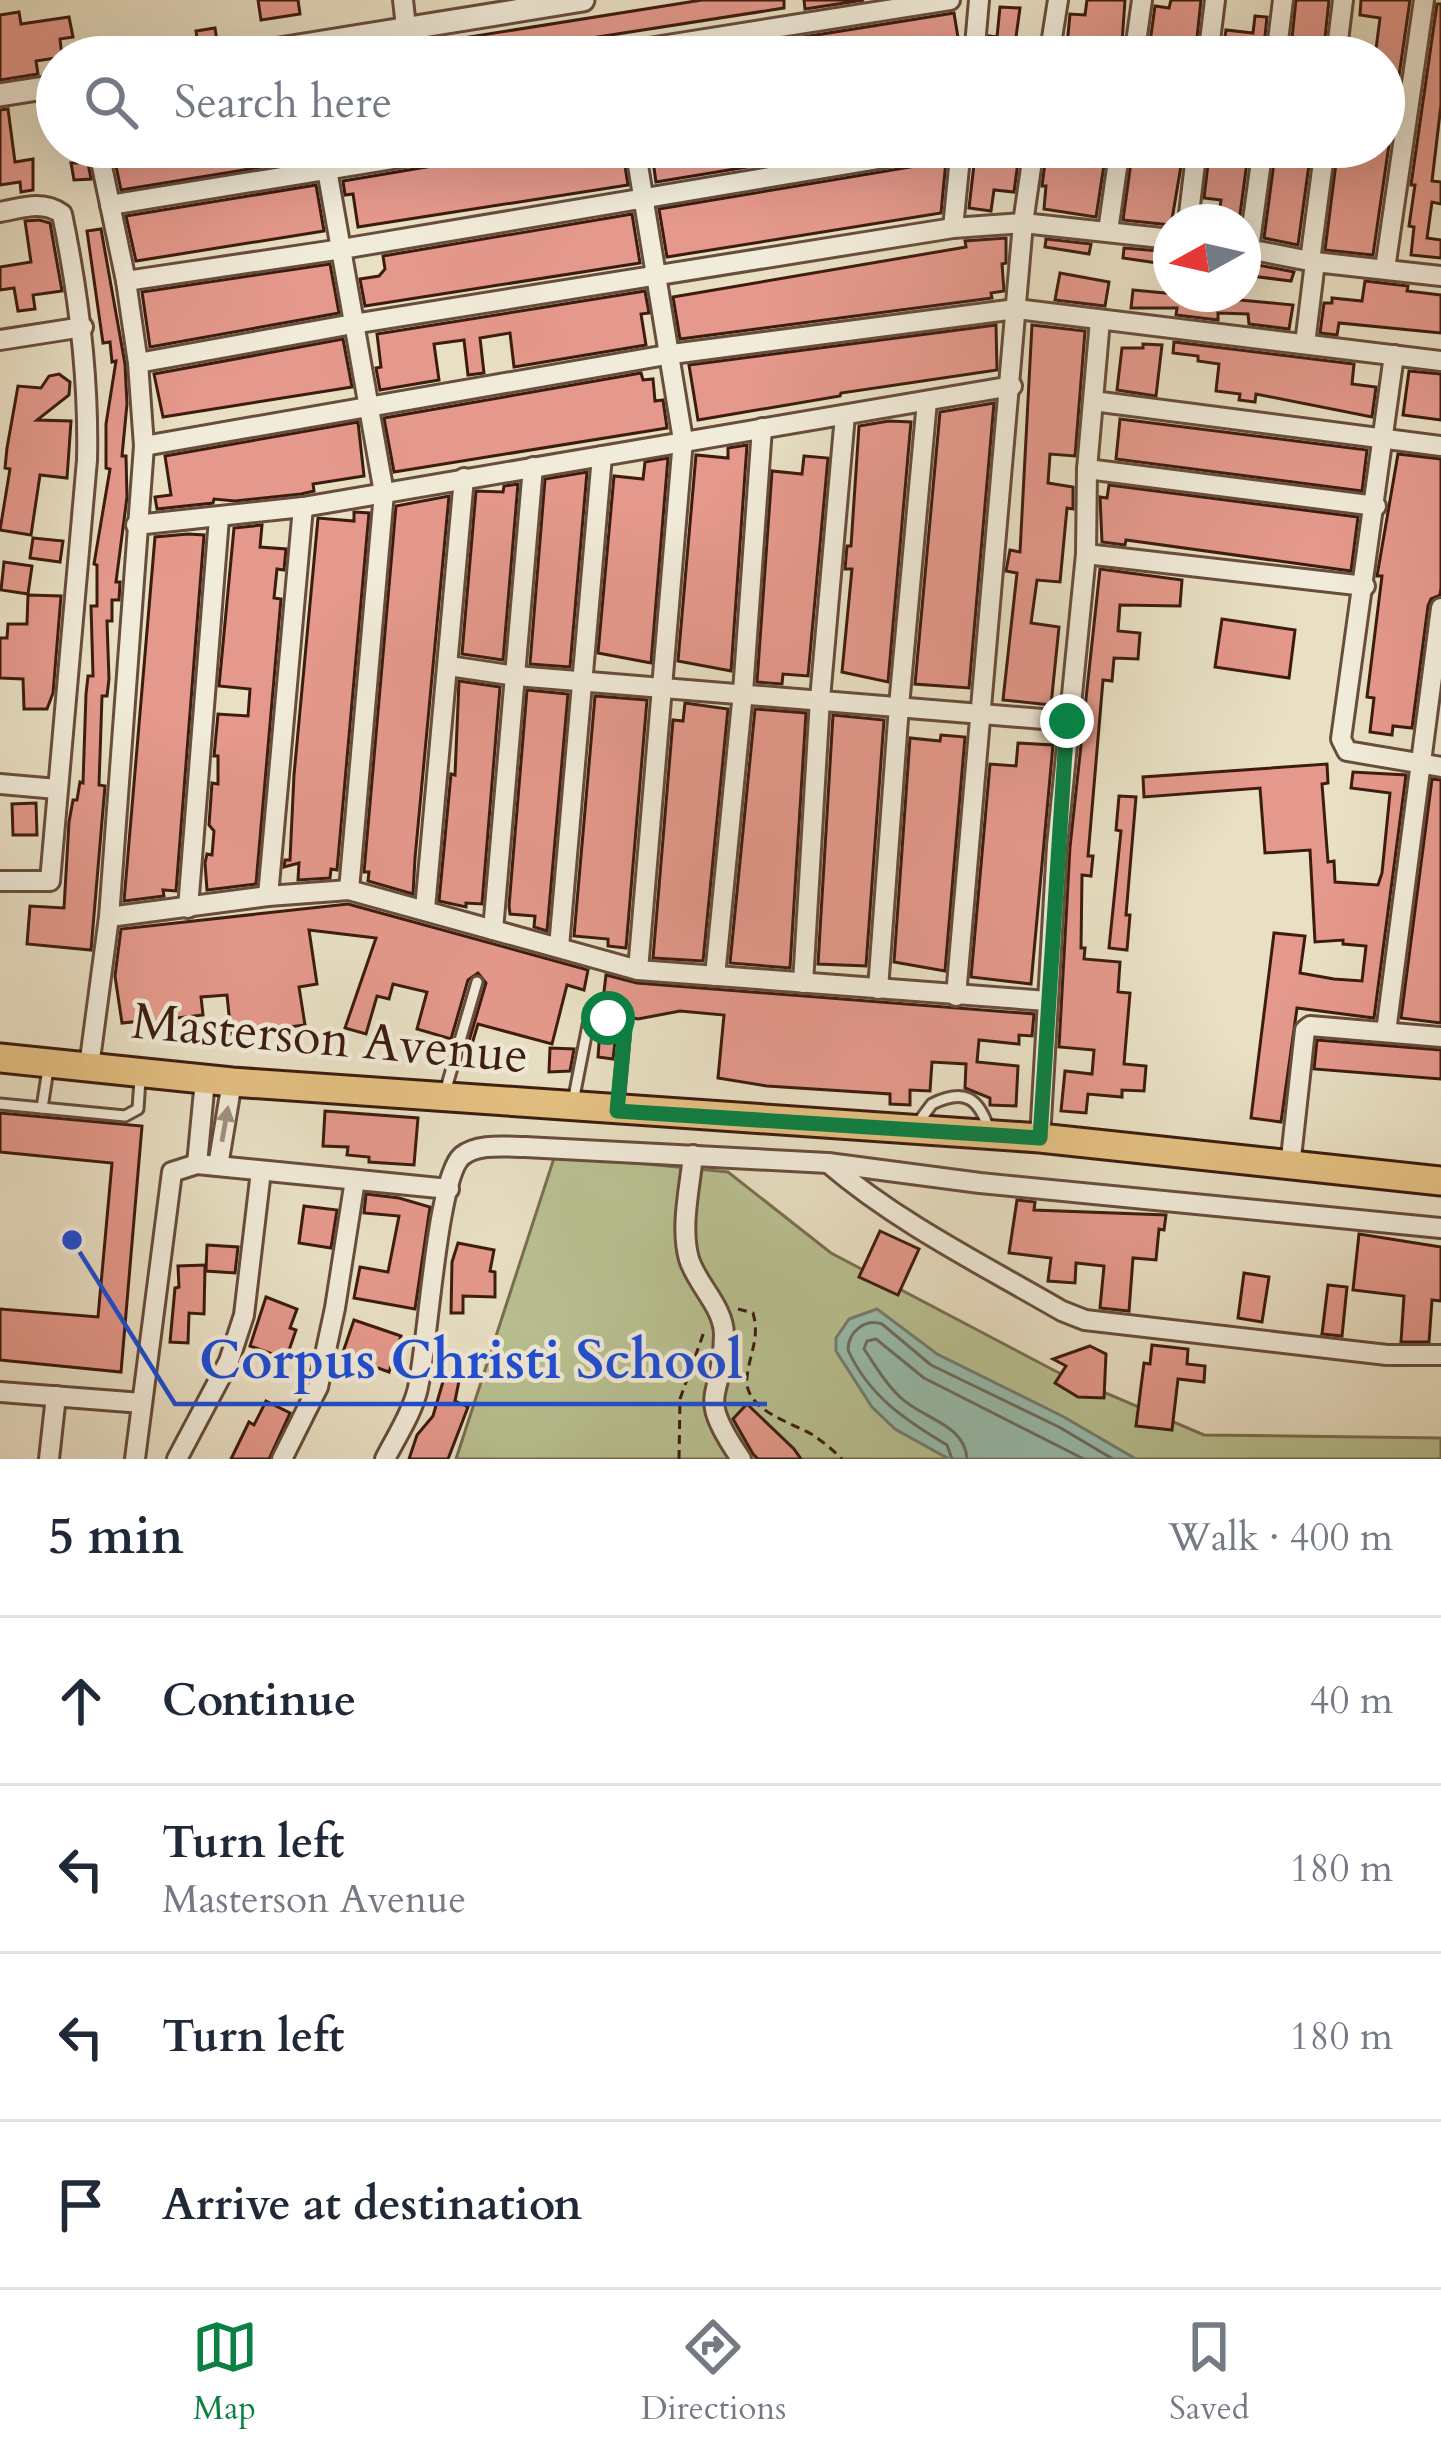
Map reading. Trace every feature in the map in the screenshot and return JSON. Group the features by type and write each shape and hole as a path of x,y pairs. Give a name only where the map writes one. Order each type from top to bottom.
{"main road":[{"name":"Masterson Avenue","path":"0,1058 219,1081 1040,1138 1441,1180"}],"street":[{"path":"403,0 406,27"},
{"path":"353,36 583,0"},
{"path":"729,36 950,0"},
{"path":"976,36 979,0"},
{"path":"1052,36 1058,0"},
{"path":"1137,36 1142,0"},
{"path":"1211,36 1215,0"},
{"path":"1279,36 1283,0"},
{"path":"1339,36 1343,0"},
{"path":"1405,131 1424,0"},
{"path":"0,95 36,89"},
{"path":"88,1067 109,917 144,446 126,281 102,168"},
{"path":"110,205 333,168"},
{"path":"638,970 683,440 639,168"},
{"path":"126,281 341,250 819,168"},
{"path":"953,228 959,168"},
{"path":"956,996 1012,386 1022,223 1031,168"},
{"path":"1108,231 1117,168"},
{"path":"1190,204 1194,168"},
{"path":"1254,204 1260,168"},
{"path":"1305,344 1322,168"},
{"path":"1385,269 1400,168"},
{"path":"327,169 384,493 350,890"},
{"path":"0,212 38,205 51,206 62,214 83,326 89,401 50,881 0,881"},
{"path":"138,363 953,228 1022,223 1153,237"},
{"path":"1261,252 1441,276"},
{"path":"144,446 672,354 1016,309 1441,361"},
{"path":"1040,1138 1100,320"},
{"path":"0,340 83,326"},
{"path":"1394,355 1342,746 1348,752 1431,766"},
{"path":"136,524 303,507 1012,386"},
{"path":"878,988 927,400"},
{"path":"1093,400 1441,446"},
{"path":"803,983 820,699 845,415"},
{"path":"715,976 743,692 762,428"},
{"path":"559,947 602,456"},
{"path":"493,930 533,467"},
{"path":"1087,469 1376,506"},
{"path":"424,909 464,478"},
{"path":"268,896 303,507"},
{"path":"188,908 219,518"},
{"path":"1086,554 1364,586"},
{"path":"1386,1032 1431,766 1441,608"},
{"path":"449,666 515,676 1067,721"},
{"path":"0,784 57,789"},
{"path":"109,917 350,890 638,970 1047,1001"},
{"path":"1290,1167 1305,1030 1310,1026 1441,1037"},
{"path":"207,1165 219,1081"},
{"path":"385,1459 418,1391 436,1248 456,1163 481,1148 828,1163 980,1183 1441,1228"},
{"path":"693,1155 686,1222 688,1254 699,1284 720,1316 724,1334 711,1405 719,1428 741,1459"},
{"path":"828,1163 915,1226 1062,1312 1085,1320 1387,1354 1441,1354"},
{"path":"135,1459 169,1177 179,1168 207,1165 449,1189"},
{"path":"177,1459 229,1361 244,1315 261,1171"},
{"path":"282,1459 318,1387 355,1180"},
{"path":"0,1392 142,1403"},
{"path":"49,1459 56,1396"}],"lane":[{"path":"443,1097 477,982"},
{"path":"572,1107 588,1025 608,1018 625,1028 617,1111"},
{"path":"42,1108 49,1063"},
{"path":"0,1104 133,1115 138,1109 140,1073"}],"path":[{"path":"679,1459 680,1399 697,1345 708,1323 728,1310 753,1312 758,1330 746,1380 755,1400 772,1417 815,1436 842,1459"}],"shaded area":[{"path":"555,1155 728,1172 831,1253 1061,1374 1204,1435 1441,1438 1441,1459 456,1459"}],"water":[{"path":"877,1309 937,1354 1136,1459 949,1459 895,1429 872,1407 836,1351 836,1338 849,1319"}],"building":[{"path":"258,0 298,0 300,14 261,20"},
{"path":"702,0 784,0 784,8 605,36 476,36"},
{"path":"804,0 864,0 805,9"},
{"path":"1087,0 1125,0 1122,36 1068,36 1070,14 1085,15"},
{"path":"1171,0 1201,0 1197,36 1151,36 1155,6 1169,8"},
{"path":"1296,0 1329,0 1325,36 1292,36"},
{"path":"1361,0 1410,0 1405,36 1378,36 1380,18 1360,15"},
{"path":"1437,4 1441,4 1441,105 1432,181 1441,182 1441,204 1432,202 1427,238 1441,240 1441,258 1411,255 1414,227 1409,226"},
{"path":"1000,7 1020,8 1016,36 997,36"},
{"path":"19,12 21,24 69,17 73,36 36,36 36,74 0,80 0,15"},
{"path":"954,13 958,36 810,36"},
{"path":"1255,16 1267,17 1265,36 1225,36 1226,30 1253,33"},
{"path":"215,28 216,36 197,36 196,31"},
{"path":"8,109 15,162 33,159 33,190 21,192 20,182 0,185 0,110"},
{"path":"72,168 89,168 91,179 74,180"},
{"path":"116,168 256,168 121,190"},
{"path":"420,168 625,168 628,185 358,227 353,194 345,195 343,181"},
{"path":"654,168 741,168 656,182"},
{"path":"904,168 945,168 941,213 667,257 659,209"},
{"path":"974,168 1017,168 1014,192 994,190 991,211 969,208"},
{"path":"1044,168 1104,168 1096,217 1044,209 1046,186 1042,186"},
{"path":"1130,168 1181,168 1175,204 1153,204 1153,223 1123,220"},
{"path":"1208,168 1246,168 1241,204 1220,204 1221,200 1204,198"},
{"path":"1273,168 1309,168 1298,245 1264,238"},
{"path":"1335,168 1386,168 1373,255 1325,250"},
{"path":"316,185 324,231 136,261 126,216"},
{"path":"632,214 640,263 365,306 360,279 379,276 385,269 383,256"},
{"path":"25,221 50,223 62,291 33,295 35,309 18,311 14,288 0,290 0,267 31,262"},
{"path":"101,229 125,364 122,456 126,456 127,497 116,582 120,582 119,600 112,600 112,621 107,621 109,679 107,696 102,696 99,785 105,786 91,950 27,944 30,906 64,908 69,822 73,800 83,783 86,694 88,676 93,676 91,606 97,606 94,564 110,469 106,468 106,424 116,361 112,362 110,342 103,343 87,231"},
{"path":"1006,238 1004,291 991,293 992,298 680,339 673,297 966,247 965,241"},
{"path":"1046,239 1091,244 1089,254 1045,247"},
{"path":"1124,248 1153,250 1153,262 1123,258"},
{"path":"330,264 339,313 150,347 142,292"},
{"path":"1261,266 1294,272 1291,281 1261,277"},
{"path":"1060,273 1109,282 1105,306 1055,300"},
{"path":"1365,281 1441,295 1441,333 1339,323 1337,335 1320,333 1324,303 1332,303 1332,298 1362,301"},
{"path":"1133,290 1153,292 1153,308 1131,308"},
{"path":"645,291 649,313 641,314 646,345 514,367 510,333 480,338 484,373 468,375 464,340 434,344 439,380 380,390 377,334"},
{"path":"1261,302 1293,305 1289,329 1249,324 1248,314 1218,313 1218,320 1176,312 1261,312"},
{"path":"996,325 997,370 698,420 689,365"},
{"path":"1032,325 1085,331 1075,456 1050,454 1048,483 1073,487 1060,582 1037,580 1031,623 1059,627 1051,705 1003,700 1017,573 1006,571 1010,550 1020,552"},
{"path":"343,339 352,387 163,417 154,374"},
{"path":"1174,342 1354,364 1352,384 1376,387 1372,417 1256,394 1255,402 1239,400 1240,394 1216,391 1219,364 1173,353"},
{"path":"1143,344 1162,345 1156,396 1117,390 1122,348 1143,348"},
{"path":"1409,371 1441,374 1441,420 1403,415"},
{"path":"641,373 643,380 653,379 655,401 663,400 667,428 394,472 384,418"},
{"path":"59,374 70,382 69,395 37,420 71,421 67,478 40,475 31,535 0,530 18,386 41,388 49,376"},
{"path":"994,403 969,688 915,684 940,412"},
{"path":"1120,419 1367,450 1362,491 1116,459"},
{"path":"358,422 364,476 313,484 314,491 301,494 214,499 213,503 157,509 155,497 171,495 165,456"},
{"path":"911,422 888,682 842,672 852,569 845,569 847,546 851,546 859,426"},
{"path":"747,445 731,671 678,661 696,455 728,458 728,448"},
{"path":"1398,454 1441,459 1441,588 1428,606 1412,728 1393,726 1392,735 1370,732 1374,698 1367,697 1382,576 1377,576"},
{"path":"804,456 828,458 808,676 783,674 782,684 757,682 772,471 802,474"},
{"path":"668,458 651,663 598,653 614,476 643,479 645,462"},
{"path":"587,472 570,667 530,664 545,479"},
{"path":"518,484 503,660 462,654 476,491 503,492 504,486"},
{"path":"1109,485 1358,517 1351,571 1126,540 1125,545 1102,542 1100,497 1107,498"},
{"path":"449,496 413,894 368,881 369,872 364,872 396,506"},
{"path":"354,512 369,513 337,870 331,869 330,878 298,880 299,863 284,867 285,860 290,860 318,518 354,521"},
{"path":"262,525 260,547 286,549 284,570 277,569 274,598 281,599 256,884 207,890 205,863 207,854 212,855 214,831 209,825 212,783 218,784 218,756 214,756 218,714 248,716 250,689 219,686 234,528"},
{"path":"204,535 176,891 124,901 155,537"},
{"path":"33,538 63,541 60,562 30,558"},
{"path":"4,562 32,566 28,594 1,590"},
{"path":"1100,569 1182,580 1180,606 1120,605 1118,631 1140,633 1138,659 1114,658 1112,681 1103,680 1088,856 1093,856 1091,876 1082,875 1081,948 1085,948 1084,959 1120,962 1118,992 1130,993 1124,1064 1146,1066 1144,1091 1122,1090 1122,1097 1088,1094 1086,1113 1061,1111 1065,1071 1092,1074 1094,1050 1059,1047 1070,847"},
{"path":"28,595 61,596 53,693 47,709 24,709 23,679 0,678 0,638 7,638 8,624 27,624"},
{"path":"1222,619 1295,630 1289,678 1215,667"},
{"path":"459,681 500,687 482,904 466,903 466,907 439,901 451,774 455,775"},
{"path":"527,690 568,694 547,931 534,927 535,916 510,914 509,906"},
{"path":"595,696 647,700 626,948 608,946 608,939 574,936"},
{"path":"685,703 728,709 703,961 653,958 673,720 683,721"},
{"path":"755,709 806,713 790,968 730,963"},
{"path":"833,715 884,720 866,966 818,964"},
{"path":"941,735 965,737 945,971 894,962 910,738 940,741"},
{"path":"1018,743 1053,745 1031,984 971,977 990,764 1016,766"},
{"path":"1327,764 1328,783 1322,784 1328,862 1334,861 1335,882 1378,885 1382,873 1390,793 1351,788 1353,772 1406,775 1374,1018 1297,1008 1281,1122 1251,1118 1274,933 1305,936 1300,973 1334,979 1362,981 1366,946 1343,944 1343,940 1315,942 1310,850 1265,853 1260,788 1144,797 1143,777"},
{"path":"1432,779 1441,780 1441,1023 1401,1018"},
{"path":"1119,796 1136,797 1127,950 1109,948 1121,831 1116,830"},
{"path":"36,803 37,835 13,835 12,804"},
{"path":"348,904 588,970 584,990 567,985 552,1044 478,1024 468,1044 486,983 478,973 468,980 451,1039 417,1029 427,992 393,984 389,999 377,996 366,1034 345,1028 376,938 309,930 317,984 299,987 305,1025 231,1034 227,995 201,997 203,1015 176,1018 176,1024 143,1028 142,1021 122,1023 115,976 121,929"},
{"path":"606,975 637,983 1034,1014 1032,1036 1019,1035 1019,1044 979,1040 977,1062 1018,1066 1016,1106 990,1105 990,1098 965,1088 966,1064 932,1062 930,1091 910,1090 910,1105 890,1104 890,1094 718,1078 724,1015 680,1011 638,1019 620,1015 620,1005 603,1000"},
{"path":"600,1030 616,1033 613,1059 598,1057"},
{"path":"1317,1040 1441,1050 1441,1079 1314,1069"},
{"path":"550,1048 574,1049 570,1071 549,1072"},
{"path":"325,1111 418,1118 414,1165 369,1162 369,1157 347,1155 348,1147 323,1146"},
{"path":"0,1113 142,1126 121,1372 0,1360 0,1309 98,1317 112,1163 0,1152"},
{"path":"366,1194 430,1207 415,1309 354,1298 360,1267 388,1272 399,1216 364,1213"},
{"path":"1017,1200 1035,1202 1034,1210 1166,1215 1164,1230 1159,1229 1156,1260 1133,1258 1129,1311 1100,1308 1104,1266 1076,1263 1075,1283 1048,1281 1051,1258 1009,1253"},
{"path":"304,1206 337,1210 331,1248 299,1243"},
{"path":"880,1231 919,1249 898,1295 859,1277"},
{"path":"1359,1234 1441,1247 1441,1301 1432,1300 1429,1342 1401,1342 1404,1296 1353,1290"},
{"path":"458,1243 494,1250 490,1271 495,1272 495,1297 463,1296 463,1313 451,1313 452,1262"},
{"path":"207,1245 238,1247 235,1273 206,1271"},
{"path":"205,1265 204,1314 189,1313 188,1343 170,1342 178,1266"},
{"path":"1244,1273 1269,1277 1262,1322 1238,1318"},
{"path":"1328,1285 1347,1287 1342,1336 1322,1334"},
{"path":"266,1297 297,1309 286,1359 250,1346"},
{"path":"354,1320 401,1336 389,1372 342,1355"},
{"path":"1152,1345 1188,1349 1187,1364 1205,1366 1204,1382 1178,1379 1172,1430 1136,1426 1144,1363 1150,1364"},
{"path":"1090,1346 1106,1354 1104,1398 1078,1397 1055,1383 1066,1366 1053,1359"},
{"path":"444,1378 459,1381 455,1401 468,1407 448,1459 409,1459 417,1435 433,1416"},
{"path":"266,1401 290,1413 269,1459 231,1459 249,1422 254,1425"},
{"path":"747,1404 801,1459 758,1459 753,1454 733,1419"}],"place":[{"name":"Corpus Christi School","path":"72,1240"}],"route":[{"path":"608,1018 625,1028 617,1111 1040,1138 1067,721"}]}
